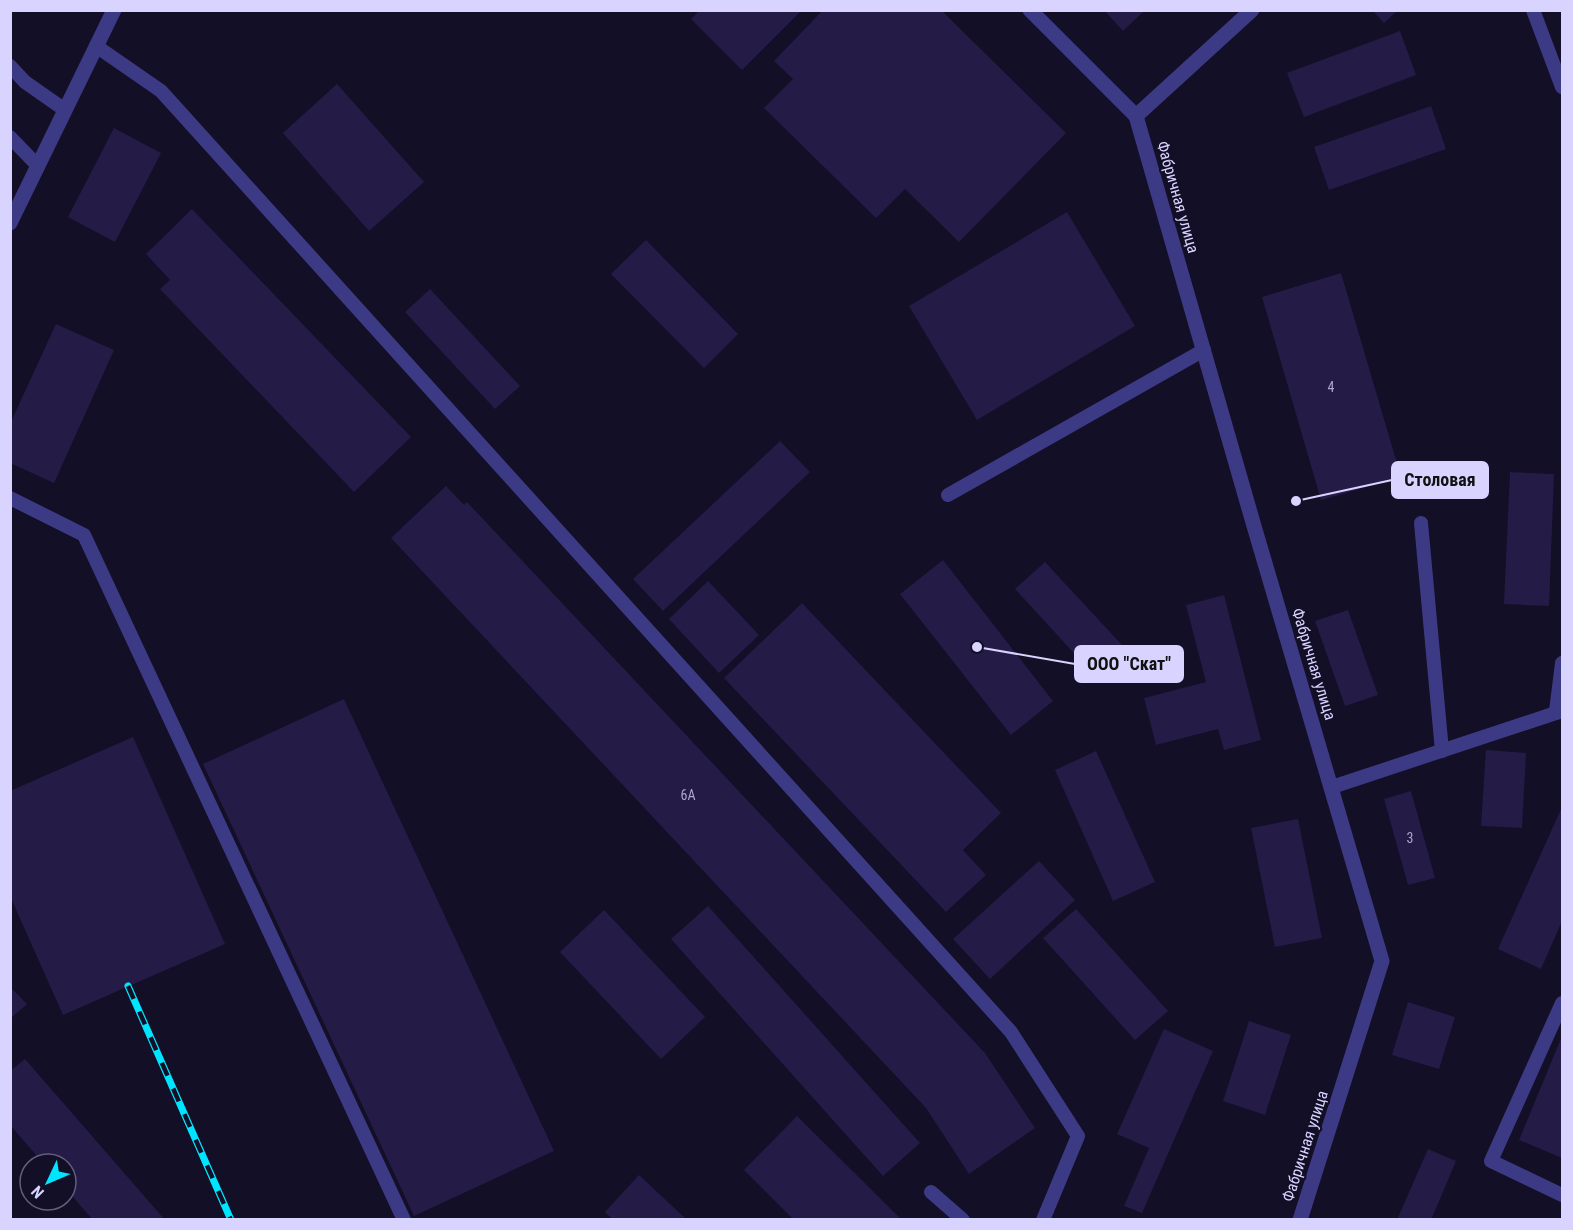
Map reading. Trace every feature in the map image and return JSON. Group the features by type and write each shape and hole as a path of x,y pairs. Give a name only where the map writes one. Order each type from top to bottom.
{"street":[{"path":"10,223 114,10"},
{"name":"Фабричная улица","path":"1030,10 1136,117 1382,961 1300,1220"},
{"path":"1136,117 1252,10"}],"lane":[{"path":"1533,10 1563,87"},
{"path":"96,46 161,91 1011,1032 1078,1136 1043,1220"},
{"path":"10,66 25,82 64,110"},
{"path":"10,137 37,165"},
{"path":"948,495 1204,350"},
{"path":"10,498 84,535 404,1220"},
{"path":"1421,523 1442,751"},
{"path":"1332,787 1559,711 1563,663"},
{"path":"1563,1003 1491,1161 1563,1195"},
{"path":"931,1192 963,1220"}],"building":[{"path":"700,10 802,10 742,70 691,19"},
{"path":"823,10 941,10 1066,133 959,242 905,189 876,218 764,108 793,79 774,61"},
{"path":"1104,10 1145,10 1123,31"},
{"path":"1372,10 1398,10 1384,23"},
{"path":"1400,31 1416,75 1304,117 1287,73"},
{"path":"337,84 424,182 369,231 283,133"},
{"path":"1431,106 1446,149 1329,190 1314,147"},
{"path":"114,128 161,153 115,242 68,217"},
{"path":"192,209 411,437 354,492 160,289 170,280 146,254"},
{"path":"1067,212 1135,326 977,420 909,306"},
{"path":"646,240 738,334 704,368 611,274"},
{"path":"1341,273 1401,477 1321,500 1262,297"},
{"path":"430,289 520,386 495,409 405,312"},
{"path":"56,324 114,350 54,483 10,463 10,424"},
{"path":"780,441 810,472 663,611 633,579"},
{"path":"1510,472 1554,474 1549,606 1504,604"},
{"path":"446,486 464,505 467,502 985,1053 1035,1128 969,1174 926,1108 391,538"},
{"path":"943,560 1053,701 1011,735 900,594"},
{"path":"1045,562 1123,646 1093,674 1015,589"},
{"path":"708,581 759,635 719,673 669,619"},
{"path":"1224,595 1261,740 1224,750 1218,729 1156,745 1144,698 1206,682 1186,605"},
{"path":"802,603 1001,813 963,850 986,875 946,912 724,678"},
{"path":"1348,610 1378,695 1345,706 1315,621"},
{"path":"344,699 554,1151 414,1216 203,764"},
{"path":"133,737 225,944 63,1015 10,896 10,791"},
{"path":"1486,750 1526,753 1522,828 1481,826"},
{"path":"1096,751 1155,882 1113,901 1055,770"},
{"path":"1411,791 1435,878 1408,885 1384,799"},
{"path":"1562,807 1562,921 1541,969 1498,949"},
{"path":"1298,819 1322,938 1275,947 1251,828"},
{"path":"1039,861 1075,900 990,979 953,939"},
{"path":"708,906 920,1143 883,1176 671,939"},
{"path":"1076,909 1168,1011 1135,1040 1043,938"},
{"path":"604,910 705,1017 661,1059 560,952"},
{"path":"10,987 27,1004 10,1019"},
{"path":"1408,1002 1455,1017 1439,1069 1392,1055"},
{"path":"1249,1021 1291,1035 1265,1115 1223,1101"},
{"path":"1164,1029 1213,1051 1142,1213 1124,1206 1149,1148 1117,1134"},
{"path":"1562,1036 1562,1158 1519,1140"},
{"path":"25,1059 165,1220 93,1220 78,1203 78,1152 34,1152 10,1125 10,1071"},
{"path":"797,1116 902,1220 794,1220 744,1170"},
{"path":"1428,1149 1456,1161 1431,1220 1397,1220"},
{"path":"639,1175 687,1220 613,1220 605,1212"}],"railway":[{"path":"128,986 231,1220"}],"place":[{"name":"Столовая","path":"1296,501"},
{"name":"ООО \"Скат\"","path":"977,647"}]}
